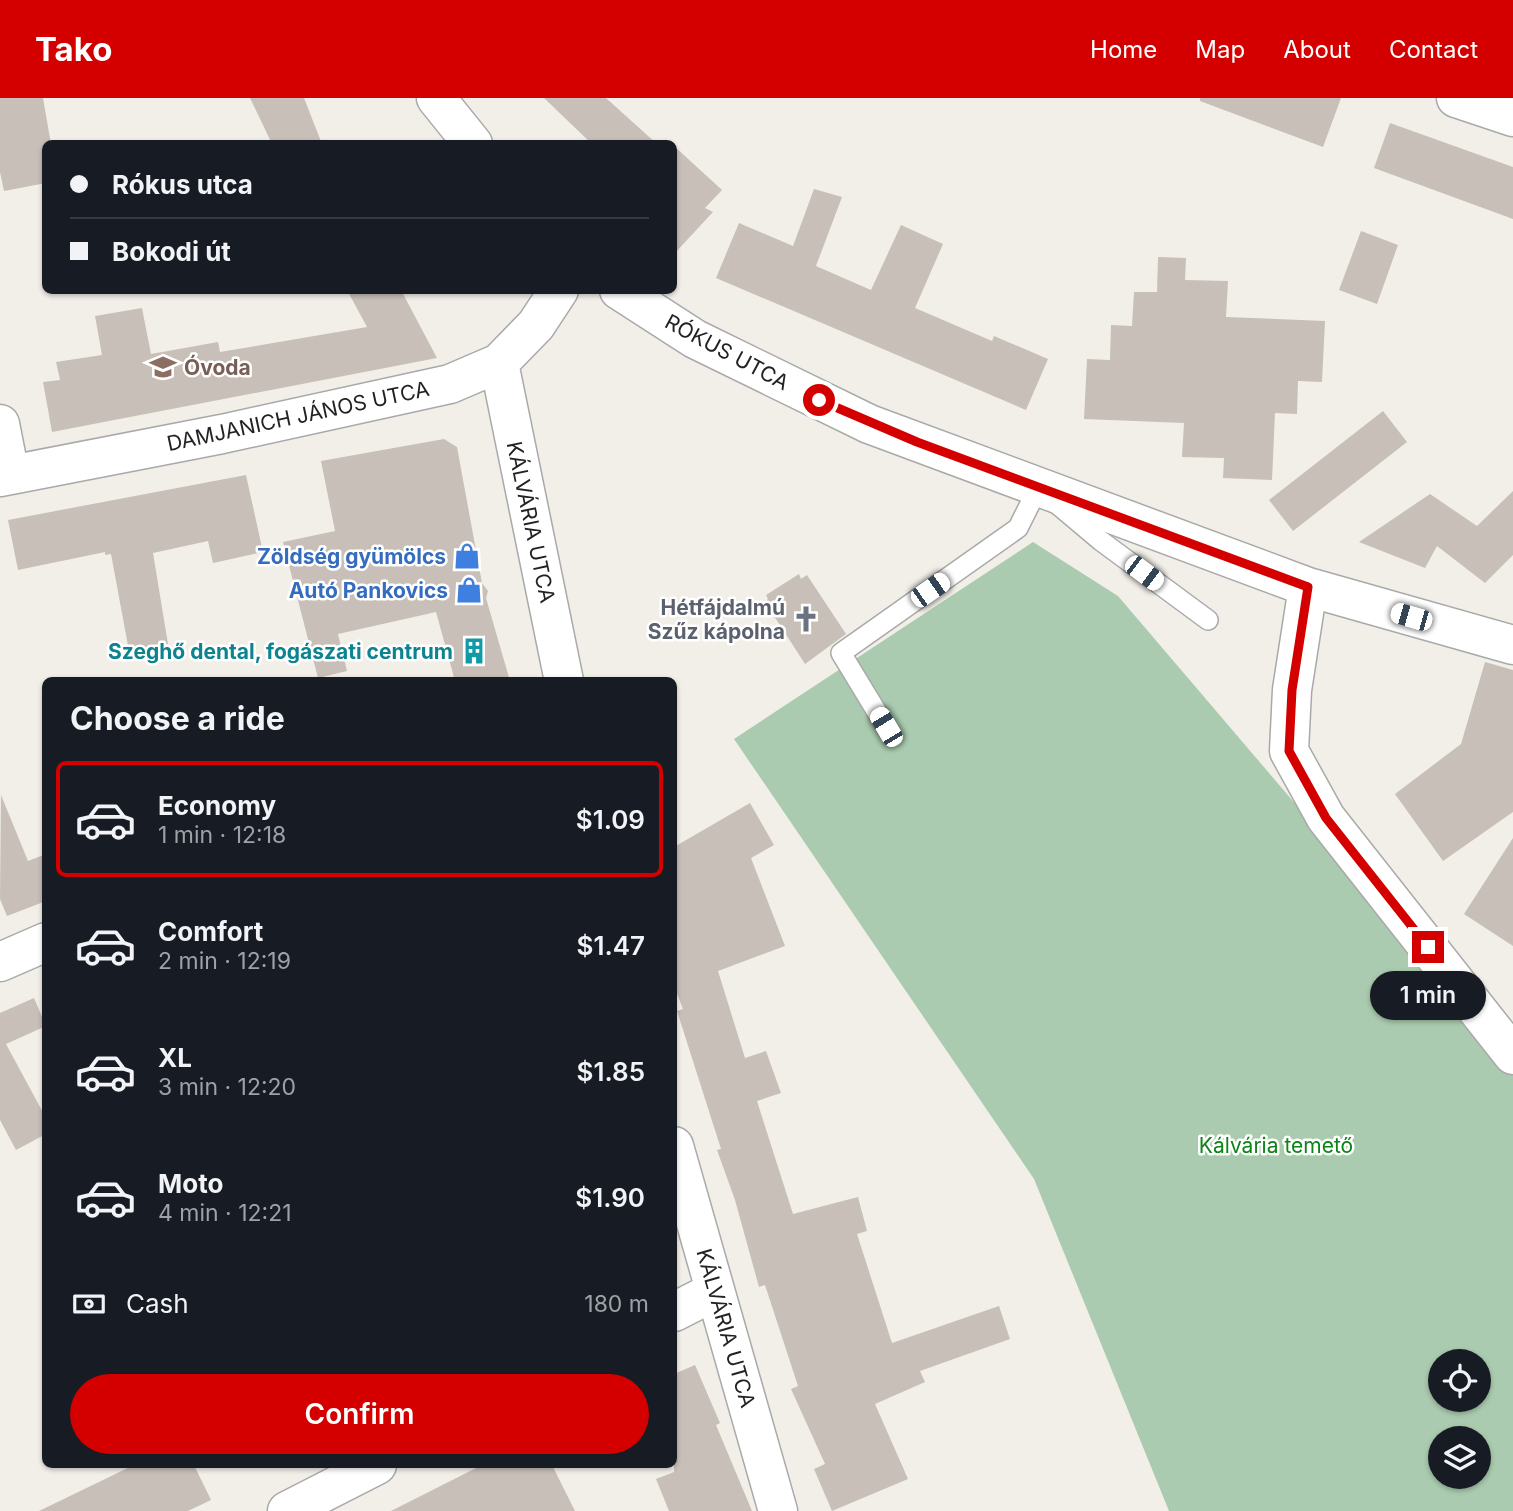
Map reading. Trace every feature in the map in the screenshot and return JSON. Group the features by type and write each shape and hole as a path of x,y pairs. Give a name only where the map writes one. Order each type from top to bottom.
{"street":[{"path":"436,98 470,140"},
{"path":"1455,98 1513,117"},
{"name":"DAMJANICH JÁNOS UTCA","path":"5,476 222,434 450,384 499,363 536,325 556,294"},
{"name":"RÓKUS UTCA","path":"625,294 695,340 869,424 1308,587 1513,646"},
{"name":"KÁLVÁRIA UTCA","path":"499,363 563,677"},
{"path":"0,424 5,476"},
{"path":"1308,587 1292,690 1289,751 1326,818 1513,1055"},
{"path":"0,962 42,944"},
{"name":"KÁLVÁRIA UTCA","path":"677,1157 778,1511"},
{"path":"677,1310 715,1291"},
{"path":"287,1511 371,1468"}],"lane":[{"path":"886,727 841,653 1018,528 1038,488 1101,541 1208,620"}],"green space":[{"name":"Kálvária temető","path":"1033,542 1118,596 1513,1059 1513,1511 1169,1511 1034,1179 734,739"}],"building":[{"path":"0,98 43,98 50,140 42,140 42,184 4,191 0,172"},
{"path":"250,98 304,98 320,140 270,140"},
{"path":"544,98 606,98 653,140 588,140"},
{"path":"1200,98 1341,98 1323,147 1200,101"},
{"path":"1390,123 1513,167 1513,219 1374,168"},
{"path":"677,149 722,190 705,208 713,212 677,251"},
{"path":"814,189 842,197 816,266 871,290 901,225 943,244 915,308 992,341 994,336 1048,359 1026,410 716,278 739,223 793,246"},
{"path":"1361,231 1398,245 1377,304 1339,290"},
{"path":"1158,257 1186,258 1185,280 1228,281 1226,317 1325,321 1322,382 1298,381 1297,414 1275,413 1272,480 1223,478 1224,458 1182,457 1184,423 1084,419 1087,359 1110,360 1111,325 1132,326 1134,292 1157,292"},
{"path":"349,294 403,294 437,358 52,432 43,382 60,380 56,362 102,355 95,316 142,308 151,354 218,342 220,352 367,327"},
{"path":"1383,411 1407,442 1293,531 1269,500"},
{"path":"444,439 457,447 482,583 488,591 486,598 509,677 454,677 436,612 338,634 347,671 318,677 283,542 335,531 321,461"},
{"path":"246,475 263,552 213,563 208,541 153,553 168,644 129,651 111,554 105,555 105,552 18,570 8,520"},
{"path":"1513,491 1513,555 1485,583 1437,546 1425,568 1359,542 1430,494 1477,526"},
{"name":"Hétfájdalmú Szűz kápolna","path":"799,574 801,579 807,575 846,634 805,664 765,602 768,599 766,595"},
{"path":"1485,662 1513,670 1513,812 1443,861 1395,794 1461,744"},
{"path":"1,795 28,861 42,856 42,903 7,916 0,899"},
{"path":"750,803 774,845 751,858 785,946 718,971 745,1058 766,1051 781,1093 757,1101 793,1214 858,1197 867,1231 857,1234 892,1343 999,1306 1010,1339 920,1371 925,1382 875,1404 908,1479 832,1511 814,1469 825,1464 791,1389 798,1386 765,1285 759,1287 735,1200 717,1150 721,1149 677,1011 683,1009 677,994 677,845"},
{"path":"1513,838 1513,946 1464,914"},
{"path":"34,998 42,1017 42,1028 6,1044 42,1111 42,1136 16,1150 0,1120 0,1013"},
{"path":"695,1365 720,1423 716,1425 752,1511 669,1511 656,1479 674,1472 674,1468 677,1468 677,1373"},
{"path":"128,1468 195,1468 211,1500 188,1511 39,1511"},
{"path":"476,1468 554,1468 575,1511 391,1511"}],"place":[{"name":"Óvoda","path":"163,367"},
{"name":"Zöldség gyümölcs","path":"467,556"},
{"name":"Autó Pankovics","path":"469,590"},
{"name":"Hétfájdalmú Szűz kápolna","path":"806,619"},
{"name":"Szeghő dental, fogászati centrum","path":"474,651"}],"route":[{"path":"819,400 869,424 1308,587 1292,690 1289,751 1326,818 1428,947"}]}
